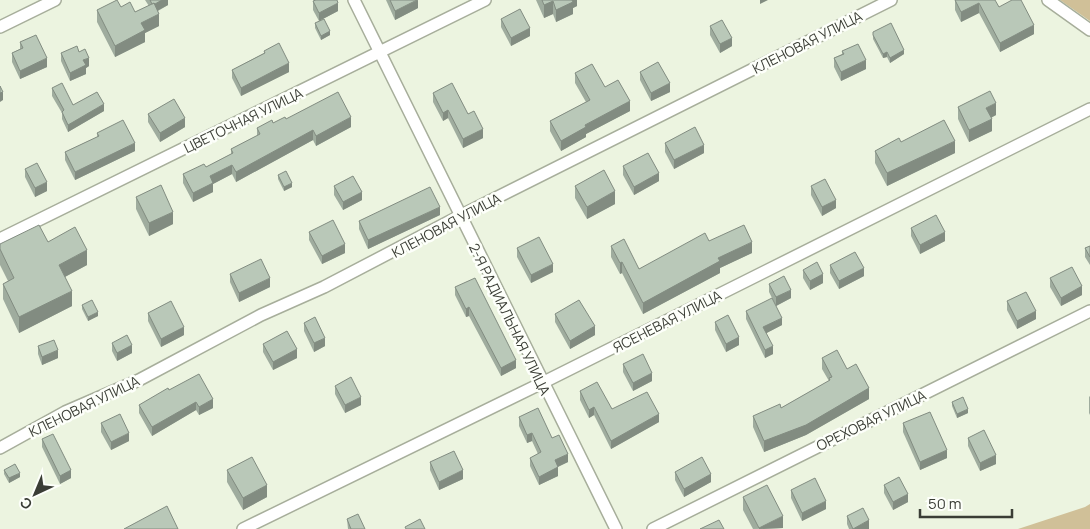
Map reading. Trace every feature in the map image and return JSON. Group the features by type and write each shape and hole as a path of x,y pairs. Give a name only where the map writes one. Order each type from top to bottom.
{"street":[{"path":"0,27 55,0"},
{"name":"2-Я РАДИАЛЬНАЯ УЛИЦА","path":"354,0 542,383 616,529"},
{"name":"ЦВЕТОЧНАЯ УЛИЦА","path":"0,239 485,0"},
{"name":"КЛЕНОВАЯ УЛИЦА","path":"0,448 65,412 138,380 261,315 333,282 460,216 891,0"},
{"path":"1048,0 1090,30"},
{"name":"ЯСЕНЕВАЯ УЛИЦА","path":"243,529 542,383 1090,109"},
{"name":"ОРЕХОВАЯ УЛИЦА","path":"653,529 1090,311"}],"shaded area":[{"path":"1060,0 1090,0 1090,21"},
{"path":"1090,504 1090,529 1018,529 1085,507"}],"building":[{"path":"117,0 121,7 130,2 135,12 154,3 159,14 141,23 145,30 115,46 97,10"},
{"path":"150,0 162,0 152,4"},
{"path":"337,0 338,3 319,13 313,1"},
{"path":"390,0 417,0 395,11"},
{"path":"542,0 572,0 573,2 556,10 553,1 544,5"},
{"path":"955,0 995,0 999,7 1012,0 1021,0 1034,25 1000,43 979,3 961,12"},
{"path":"520,9 530,28 511,38 501,19"},
{"path":"324,19 330,31 321,36 315,23"},
{"path":"722,20 732,38 720,44 710,26"},
{"path":"891,23 904,50 890,58 887,52 883,54 873,32"},
{"path":"36,35 47,58 20,71 12,53 23,48 20,42"},
{"path":"279,43 289,63 241,88 232,70 265,53 264,51"},
{"path":"858,44 866,60 841,72 834,58 844,54 842,51"},
{"path":"77,46 79,52 85,49 89,58 83,60 86,65 70,73 61,53"},
{"path":"658,62 670,83 651,93 640,72"},
{"path":"592,64 605,87 618,80 630,101 585,125 586,127 561,141 550,121 590,100 575,73"},
{"path":"62,83 73,105 97,92 104,104 68,125 62,112 64,110 52,88"},
{"path":"452,83 468,114 474,111 483,129 463,139 448,110 443,113 433,93"},
{"path":"990,91 996,103 986,108 992,119 969,130 958,107"},
{"path":"338,92 351,117 316,136 313,130 236,172 232,165 210,176 213,183 193,193 183,174 204,164 206,167 233,153 231,149 260,134 257,128 272,120 273,123 285,117 286,119"},
{"path":"174,99 185,118 160,133 148,114"},
{"path":"123,120 135,143 75,172 65,152 99,136 97,133"},
{"path":"944,120 955,141 887,173 875,151 899,138 901,142"},
{"path":"695,127 704,145 674,160 665,143"},
{"path":"648,153 659,173 634,187 623,166"},
{"path":"37,163 47,182 35,188 25,169"},
{"path":"604,170 615,191 587,207 575,186"},
{"path":"286,171 292,183 284,187 278,175"},
{"path":"353,176 362,192 343,202 334,186"},
{"path":"825,179 836,200 822,207 811,186"},
{"path":"161,185 173,212 149,223 136,197"},
{"path":"430,187 440,207 368,240 359,221"},
{"path":"936,215 945,232 920,245 911,228"},
{"path":"333,220 345,244 322,256 309,232"},
{"path":"39,225 48,242 75,227 87,250 59,265 72,291 19,317 3,284 14,278 0,249 0,244"},
{"path":"744,225 752,242 718,258 720,261 643,303 622,262 620,263 611,246 624,239 639,269 705,233 709,241"},
{"path":"539,237 553,264 531,275 517,248"},
{"path":"1090,246 1090,257 1085,248"},
{"path":"855,252 864,268 839,281 830,265"},
{"path":"261,259 270,278 239,293 230,274"},
{"path":"817,262 823,274 810,281 803,270"},
{"path":"1072,267 1082,286 1061,298 1050,278"},
{"path":"784,276 791,290 776,297 769,284"},
{"path":"475,278 516,360 501,368 469,307 466,309 455,287"},
{"path":"1026,292 1036,311 1017,321 1007,301"},
{"path":"772,298 782,318 763,327 773,346 765,350 746,311"},
{"path":"92,300 98,312 88,317 82,305"},
{"path":"579,300 595,326 570,341 555,314"},
{"path":"171,301 184,327 161,339 148,313"},
{"path":"728,315 739,337 726,344 715,322"},
{"path":"315,317 325,338 314,343 304,323"},
{"path":"287,331 297,349 273,362 263,344"},
{"path":"127,335 132,345 117,353 112,343"},
{"path":"54,340 58,350 42,357 38,346"},
{"path":"837,350 847,369 856,364 869,388 806,425 764,441 753,416 780,404 781,408 830,380 829,378 832,377 822,358"},
{"path":"643,354 652,373 633,383 623,364"},
{"path":"199,374 213,399 199,407 196,402 152,427 139,405 168,388 169,390"},
{"path":"351,377 361,397 345,405 335,386"},
{"path":"597,382 612,409 647,392 659,414 611,441 594,407 589,410 580,391"},
{"path":"963,397 968,409 957,414 952,402"},
{"path":"538,408 552,438 559,435 568,454 555,460 558,467 539,477 530,458 541,452 532,433 527,435 519,417"},
{"path":"930,412 947,450 920,462 903,423"},
{"path":"120,414 129,433 111,442 101,423"},
{"path":"984,430 996,455 980,463 968,438"},
{"path":"53,434 71,470 60,476 42,439"},
{"path":"454,451 463,470 439,482 430,462"},
{"path":"252,457 267,485 243,498 227,470"},
{"path":"702,457 711,474 684,489 675,472"},
{"path":"15,464 20,473 9,478 4,470"},
{"path":"899,477 908,494 893,502 884,485"},
{"path":"815,478 826,501 802,513 791,490"},
{"path":"767,485 783,516 759,528 743,497"},
{"path":"167,506 178,529 124,529"},
{"path":"863,508 869,520 853,529 847,516"},
{"path":"358,514 365,529 351,529 347,519"},
{"path":"420,519 425,529 406,529 405,527"},
{"path":"719,520 724,529 700,529"}]}
